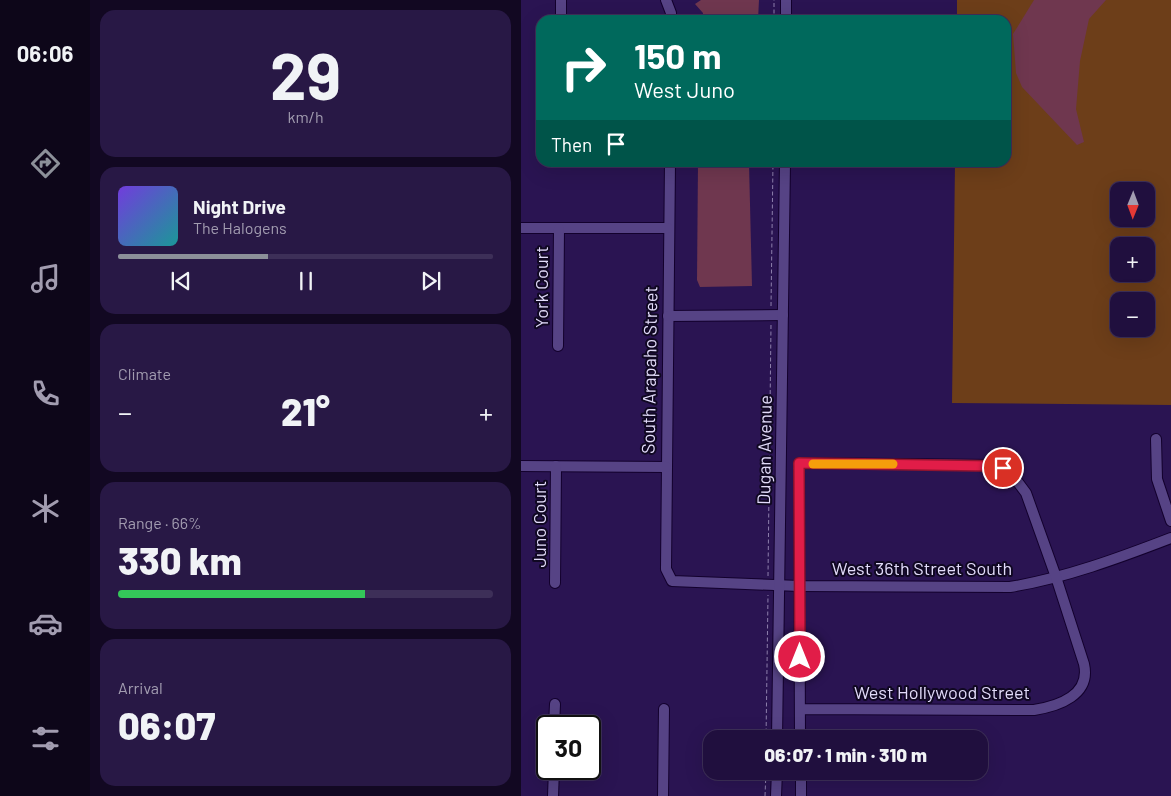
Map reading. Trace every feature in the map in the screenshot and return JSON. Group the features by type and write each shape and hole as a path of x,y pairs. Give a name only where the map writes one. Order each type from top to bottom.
{"street":[{"path":"561,0 561,15"},
{"path":"666,0 671,15"},
{"path":"786,0 786,15"},
{"name":"South Arapaho Street","path":"669,578 666,569 665,467 670,167"},
{"name":"Dugan Avenue","path":"777,730 785,167"},
{"path":"521,228 669,228"},
{"name":"York Court","path":"558,346 559,228"},
{"path":"668,316 783,316"},
{"path":"1156,440 1157,479 1171,521"},
{"name":"West Hollywood Street","path":"799,586 799,463 992,466 1003,468 1016,478 1025,493 1056,577 1085,670 1079,690 1066,701 1049,707 1024,710 800,709"},
{"path":"521,466 665,467"},
{"name":"Juno Court","path":"555,583 556,466"},
{"name":"West 36th Street South","path":"669,578 678,583 995,588 1032,584 1111,560 1171,538"},
{"path":"799,586 800,730"},
{"path":"554,715 555,704"},
{"path":"663,796 664,709"},
{"path":"553,796 554,780"},
{"path":"776,796 777,780"},
{"path":"801,780 801,796"}],"path":[{"path":"774,0 774,15"},
{"path":"766,730 773,167"},
{"path":"765,796 766,780"}],"shaded area":[{"path":"701,0 759,0 758,15 703,15 695,4"},
{"path":"957,0 1171,0 1171,405 952,403 955,167 1011,167 1011,15 957,15"},
{"path":"1034,0 1106,0 1089,19 1080,61 1076,109 1084,142 1077,145 1022,87 1016,73 1013,34"},
{"path":"698,167 749,167 752,286 700,287 697,280"}],"slow traffic":[{"path":"813,464 893,464"}],"route":[{"path":"800,657 799,463 992,466 1003,468"}]}
